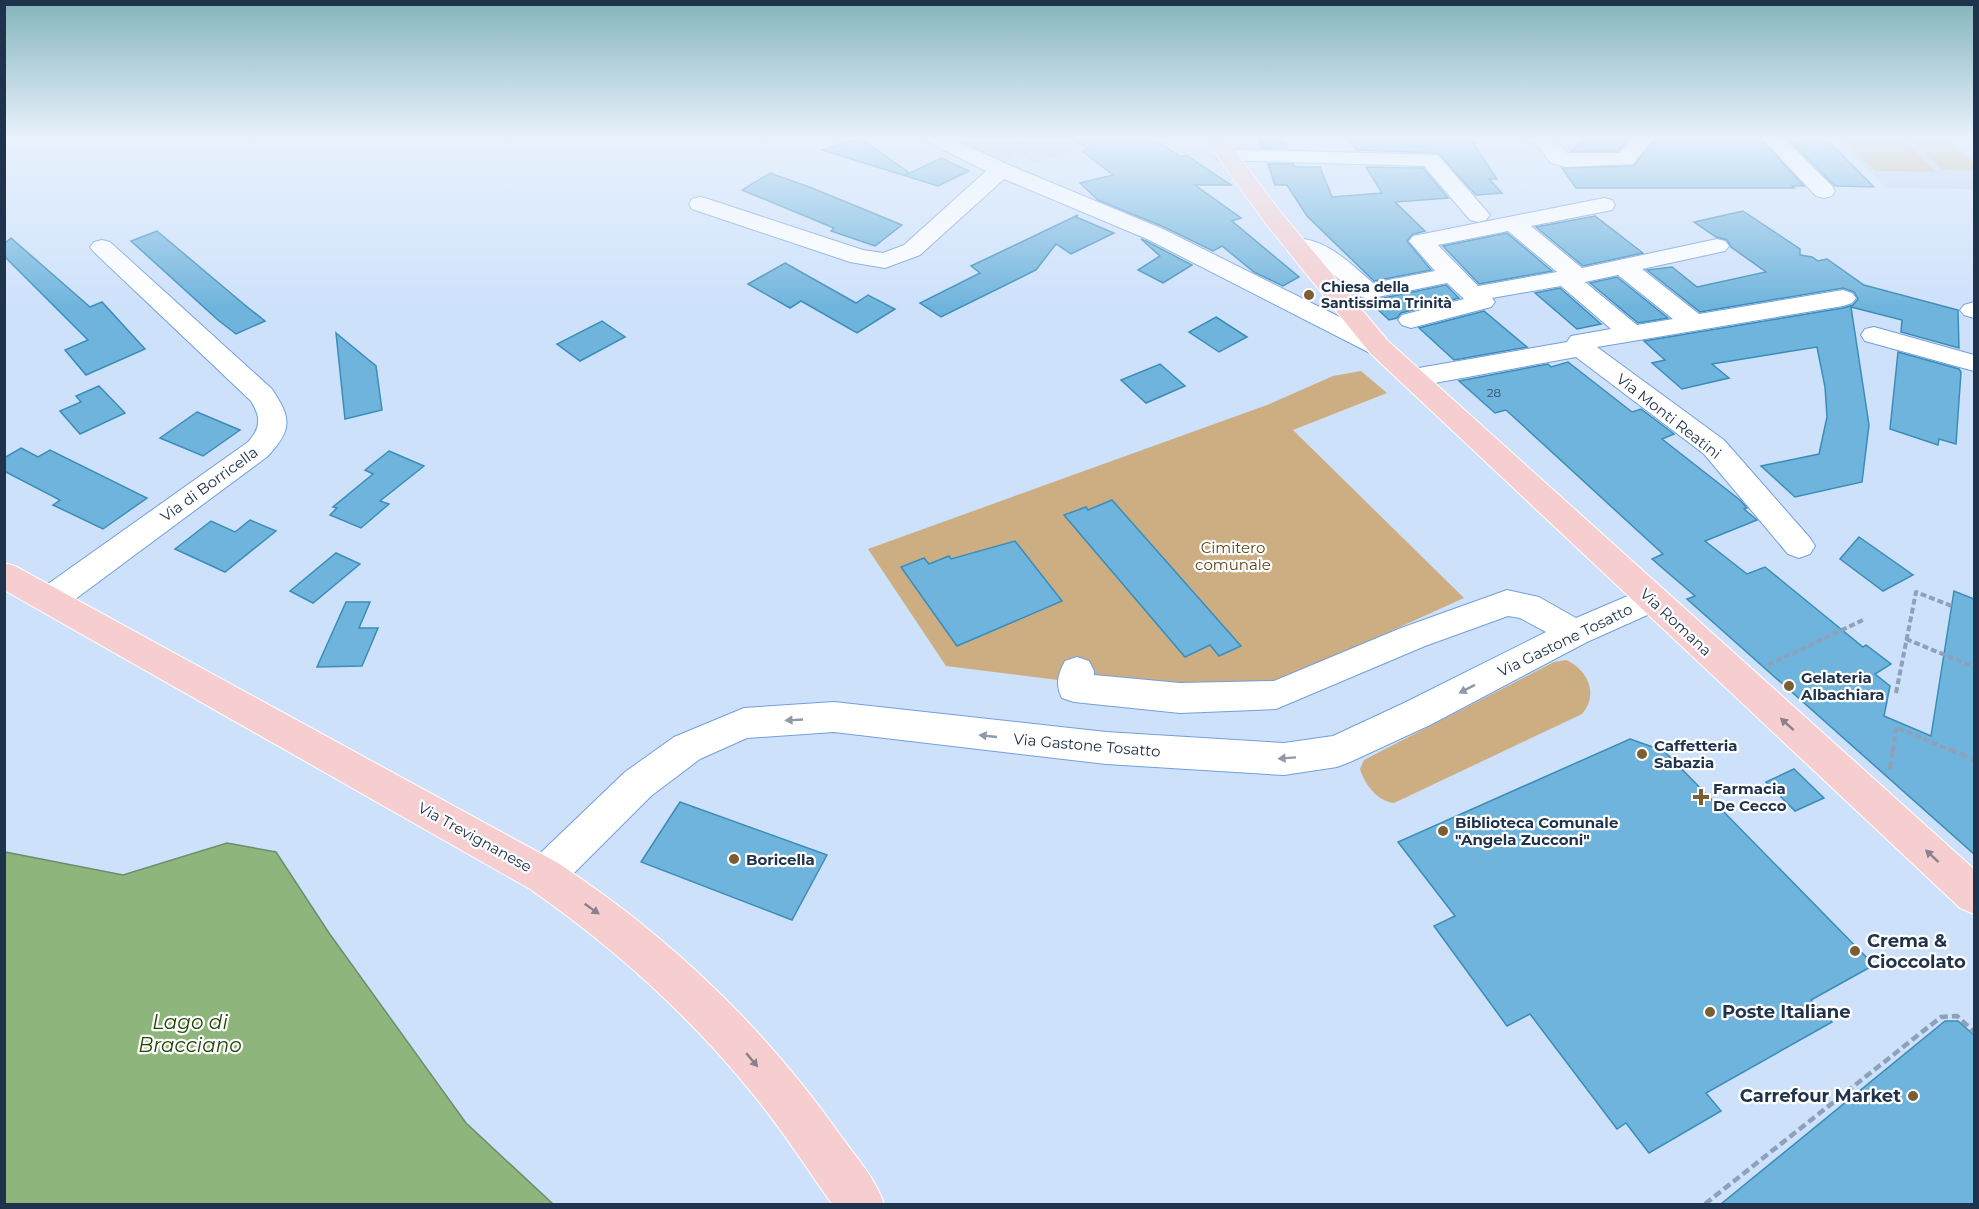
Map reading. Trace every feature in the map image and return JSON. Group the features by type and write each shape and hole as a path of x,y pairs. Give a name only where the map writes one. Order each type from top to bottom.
{"main road":[{"name":"Via Romana","path":"1257,194 1379,347 1974,895"},
{"name":"Via Trevignanese","path":"4,575 544,876 606,919 714,1016 794,1110 860,1204"}],"street":[{"path":"700,204 859,257 885,261 912,250 974,194"},
{"path":"1060,194 1155,234 1379,347"},
{"path":"1460,194 1478,215"},
{"path":"1411,320 1482,302 1421,241 1604,205"},
{"path":"1513,223 1631,333"},
{"path":"1295,244 1323,253 1368,291 1452,274"},
{"path":"1473,294 1571,277 1718,246"},
{"name":"Via di Borricella","path":"50,600 258,449 270,437 275,424 273,411 262,395 102,248"},
{"path":"1622,266 1694,323"},
{"path":"1413,378 1581,348 1580,342 1843,298"},
{"path":"1874,335 1974,363"},
{"name":"Via Monti Reatini","path":"1581,348 1714,447 1799,546"},
{"name":"Via Gastone Tosatto","path":"544,876 638,784 687,748 744,723 834,717 1106,748 1284,759 1336,751 1417,714 1575,633 1651,599"},
{"path":"1077,671 1074,688 1180,698 1276,695 1423,633 1507,603 1527,606 1575,633"}],"path":[{"path":"1896,693 1916,592 1952,606"},
{"path":"1738,680 1865,619"},
{"path":"1906,639 1974,667"},
{"path":"1890,769 1896,727 1974,760"},
{"path":"1705,1204 1941,1017 1957,1017 1974,1032"}],"green space":[{"name":"Cimitero comunale","path":"1361,371 1387,393 1293,430 1464,598 1274,684 1177,689 1058,680 946,666 868,549 1267,405 1333,376"},
{"path":"1566,660 1580,670 1589,683 1590,699 1582,714 1394,803 1377,796 1365,781 1360,769 1364,760 1554,662"}],"water":[{"name":"Lago di Bracciano","path":"227,843 276,852 329,933 466,1123 553,1204 5,1204 5,852 123,875"}],"building":[{"path":"753,194 828,194 902,225 875,246 831,231 834,228"},
{"path":"1092,194 1208,194 1241,218 1232,221 1299,277 1283,286 1254,272 1222,246 1213,251 1164,227 1098,200"},
{"path":"1293,194 1331,194 1332,197 1364,194 1445,194 1448,198 1395,202 1425,231 1413,234 1407,241 1431,270 1374,281 1307,216"},
{"path":"1743,211 1800,249 1800,255 1812,257 1818,261 1827,259 1864,285 1958,310 1959,348 1901,332 1902,320 1851,307 1869,425 1862,482 1795,497 1761,466 1819,454 1827,417 1825,387 1817,347 1712,364 1729,378 1682,389 1652,363 1665,360 1644,341 1843,308 1853,305 1858,299 1854,292 1843,288 1700,312 1647,270 1672,267 1697,287 1766,272 1731,247 1727,240 1716,237 1694,222"},
{"path":"1078,215 1076,217 1114,233 1071,254 1056,244 1036,270 941,317 920,303 980,273 971,266"},
{"path":"1595,216 1643,253 1583,266 1536,227"},
{"path":"157,231 265,321 236,334 218,320 131,241"},
{"path":"1507,233 1552,271 1479,284 1443,246"},
{"path":"11,238 90,307 102,302 145,349 86,375 65,350 88,340 4,256 4,244"},
{"path":"1141,239 1192,265 1163,283 1138,270 1160,256"},
{"path":"785,263 856,303 868,295 895,309 857,333 801,301 790,308 748,284"},
{"path":"1617,277 1668,318 1638,323 1590,283"},
{"path":"1446,285 1459,298 1401,313 1397,318 1389,320 1369,301"},
{"path":"1560,288 1601,324 1577,329 1535,293"},
{"path":"1484,311 1527,347 1454,360 1419,328"},
{"path":"1216,317 1247,337 1219,352 1189,332"},
{"path":"602,321 625,337 580,361 557,344"},
{"path":"336,333 376,366 382,410 345,419"},
{"path":"1898,352 1959,369 1961,372 1956,444 1939,439 1938,445 1890,429"},
{"path":"1568,362 1632,412 1641,409 1674,434 1662,439 1740,500 1747,508 1744,509 1757,520 1705,541 1747,574 1765,567 1863,647 1866,645 1891,664 1875,674 1890,686 1884,716 1931,736 1954,591 1974,599 1974,854 1687,599 1695,596 1652,559 1663,554 1506,410 1495,413 1459,381 1548,364 1551,367"},
{"path":"1160,364 1185,386 1146,403 1121,380"},
{"path":"99,386 125,413 80,434 60,411 81,402 76,396"},
{"path":"197,412 240,430 203,456 160,438"},
{"path":"21,448 38,457 50,450 147,498 103,529 53,505 60,500 4,471 4,458"},
{"path":"389,451 424,466 380,501 389,504 361,528 330,515 337,508 333,507 373,474 365,470"},
{"path":"1112,500 1241,646 1219,656 1210,645 1185,657 1064,515 1086,507 1088,510"},
{"path":"250,520 276,531 225,572 175,549 211,521 235,532"},
{"path":"1859,537 1913,575 1883,591 1840,559"},
{"path":"1015,541 1062,601 957,646 901,567 924,558 929,564 949,556 951,559"},
{"path":"336,553 360,564 313,603 290,591"},
{"path":"346,602 370,602 359,628 378,628 362,666 317,667"},
{"path":"1630,739 1664,751 1874,965 1811,1000 1832,1022 1706,1093 1721,1111 1649,1153 1626,1123 1617,1129 1530,1014 1507,1026 1434,926 1455,916 1398,842"},
{"path":"1794,769 1824,798 1795,811 1766,782"},
{"name":"Boricella","path":"680,802 827,855 792,920 641,862"},
{"name":"Carrefour Market","path":"1945,1021 1958,1021 1974,1035 1974,1204 1721,1204"}],"place":[{"name":"Chiesa della Santissima Trinità","path":"1309,295"},
{"name":"Gelateria Albachiara","path":"1789,686"},
{"name":"Caffetteria Sabazia","path":"1642,754"},
{"name":"Farmacia De Cecco","path":"1701,797"},
{"name":"Biblioteca Comunale \"Angela Zucconi\"","path":"1443,831"},
{"name":"Boricella","path":"734,859"},
{"name":"Crema & Cioccolato","path":"1855,951"},
{"name":"Poste Italiane","path":"1710,1012"},
{"name":"Carrefour Market","path":"1913,1096"}]}
